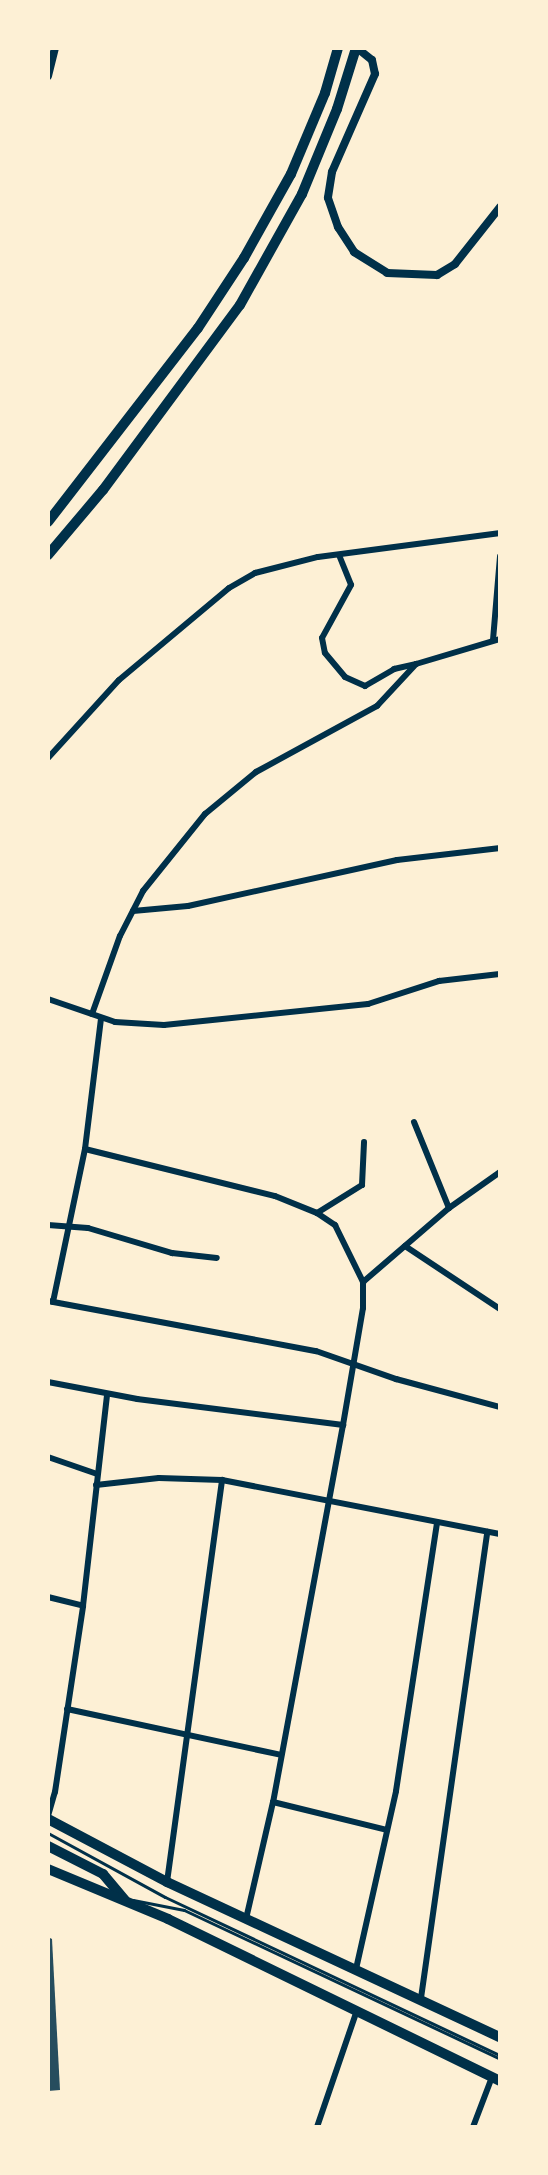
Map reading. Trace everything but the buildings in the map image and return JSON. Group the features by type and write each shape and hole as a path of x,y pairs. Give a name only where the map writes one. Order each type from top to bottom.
{"main road":[{"path":"48,522 198,328 244,258 291,174 325,93 338,48"},
{"path":"48,555 110,481 240,305 302,194 337,109 357,48"},
{"path":"48,1817 167,1882 421,1998 500,2037"},
{"path":"48,1846 103,1874 125,1900"},
{"path":"48,1869 125,1900 496,2079"}],"street":[{"path":"48,76 55,48"},
{"path":"357,48 372,60 375,74 332,172 328,198 338,227 354,252 387,273 437,275 455,264 500,207"},
{"path":"48,758 119,680 229,588 264,569 339,555 500,533"},
{"path":"339,555 351,585 346,600 322,638 325,653 345,677 366,686 394,669 497,640 500,556"},
{"path":"92,1014 133,911 176,846 230,792 256,772 365,714 388,697 416,664"},
{"path":"133,911 188,906 397,860 500,848"},
{"path":"48,999 102,1018 157,1025 368,1004 439,981 500,974"},
{"path":"102,1018 85,1149 51,1301 316,1351 353,1362 396,1379 500,1407"},
{"path":"414,1122 449,1208"},
{"path":"317,1212 362,1185 364,1142"},
{"path":"85,1149 275,1196 317,1212 334,1225 363,1282 363,1308 343,1425 273,1802 246,1919"},
{"path":"363,1282 449,1208 500,1172"},
{"path":"48,1225 89,1228 172,1253 217,1258"},
{"path":"405,1246 500,1309"},
{"path":"48,1382 107,1394 343,1425"},
{"path":"48,1817 83,1606 96,1474 107,1394"},
{"path":"48,1457 96,1474"},
{"path":"96,1485 159,1478 222,1480 328,1498 500,1534"},
{"path":"167,1882 189,1735 222,1480"},
{"path":"356,1969 387,1830 437,1522"},
{"path":"421,1998 487,1532"},
{"path":"48,1597 83,1606"},
{"path":"67,1709 281,1755"},
{"path":"273,1802 387,1830"},
{"path":"316,2127 356,2013"},
{"path":"474,2127 496,2079"}],"lane":[{"path":"48,1833 165,1897 500,2057"},
{"path":"125,1900 155,1901 184,1910 500,2057"}]}
